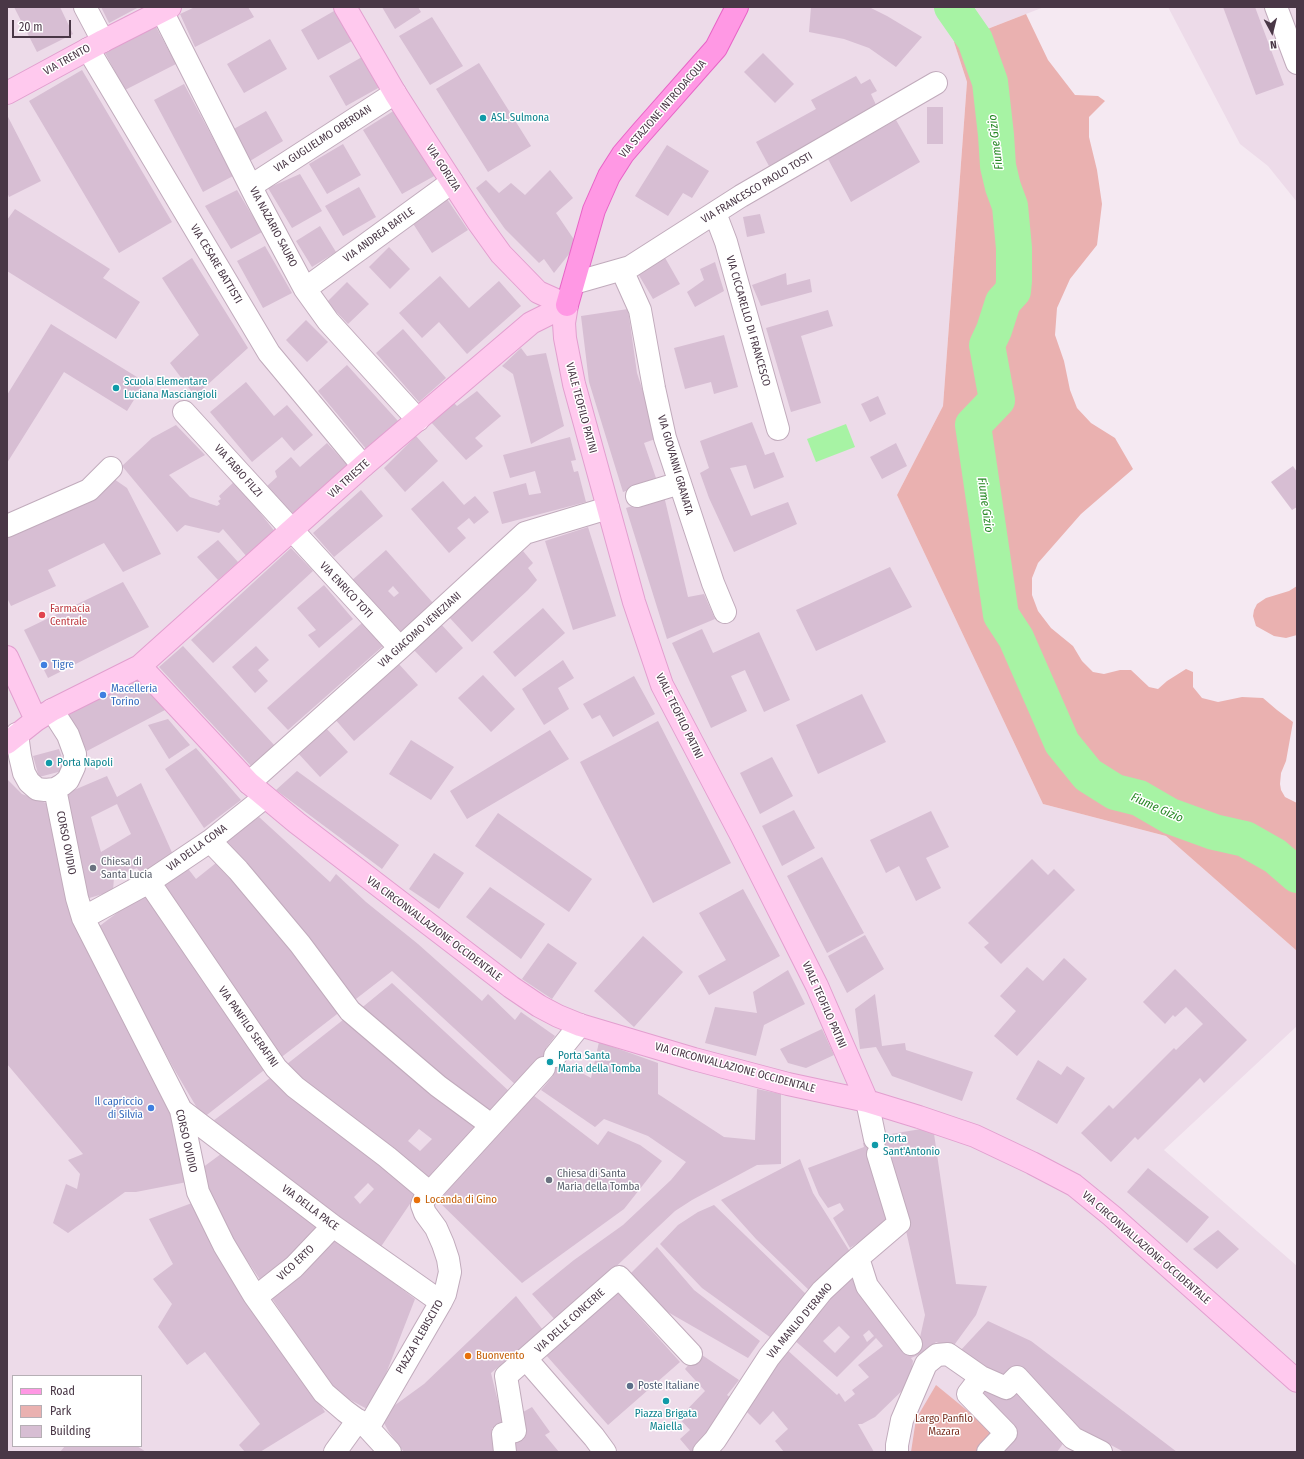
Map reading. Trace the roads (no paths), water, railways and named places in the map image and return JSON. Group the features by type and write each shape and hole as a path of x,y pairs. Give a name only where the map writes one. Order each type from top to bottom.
{"main road":[{"name":"VIA GORIZIA","path":"345,7 395,93 478,222 501,254 538,292 567,305"},
{"name":"VIA STAZIONE INTRODACQUA","path":"567,305 594,210 609,176 632,143 716,48 737,7"},
{"name":"VIA TRENTO","path":"7,93 95,45 166,9"},
{"name":"VIA TRIESTE","path":"140,666 363,466 531,323 567,305"},
{"name":"VIALE TEOFILO PATINI","path":"567,305 564,323 574,384 634,602 662,685 741,835 817,986 867,1101"},
{"path":"7,657 44,715"},
{"name":"VIA CIRCONVALLAZIONE OCCIDENTALE","path":"140,666 257,790 297,824 511,987 539,1006 558,1016 580,1024 694,1059 788,1084 867,1101 919,1116 975,1136 1032,1163 1074,1186 1112,1216 1297,1381"},
{"path":"12,738 44,715 140,666"}],"street":[{"name":"VIA CESARE BATTISTI","path":"85,7 95,45 269,353 363,466"},
{"path":"1276,7 1297,62"},
{"name":"VIA NAZARIO SAURO","path":"166,9 251,186 305,289 328,322 418,420"},
{"name":"VIA FRANCESCO PAOLO TOSTI","path":"574,283 630,267 741,196 936,83"},
{"name":"VIA GUGLIELMO OBERDAN","path":"251,186 395,93"},
{"name":"VIA ANDREA BAFILE","path":"305,289 452,182"},
{"name":"VIA CICCARELLO DI FRANCESCO","path":"715,213 726,242 778,429"},
{"name":"VIA GIOVANNI GRANATA","path":"622,270 640,310 654,388 665,438 713,583 725,612"},
{"name":"VIA FABIO FILZI","path":"184,412 292,531"},
{"path":"7,526 88,490 111,468"},
{"path":"637,496 680,483"},
{"name":"VIA GIACOMO VENEZIANI","path":"257,790 400,648 525,533 608,508"},
{"name":"VIA ENRICO TOTI","path":"292,531 400,648"},
{"path":"12,738 20,756 24,773 29,782 38,789 56,789 68,780 74,767 75,754 68,736 44,715"},
{"name":"CORSO OVIDIO","path":"56,789 77,898 84,918 180,1110 198,1192 224,1245 256,1297 324,1393 363,1424 390,1452"},
{"name":"VIA DELLA CONA","path":"84,918 149,882 210,841 257,790"},
{"path":"210,841 238,870 300,944 350,1011 438,1086 491,1125"},
{"name":"VIA PANFILO SERAFINI","path":"149,882 276,1068 295,1087 387,1157 427,1196"},
{"path":"427,1196 550,1062 580,1024"},
{"name":"VIA MANLIO D'ERAMO","path":"704,1452 716,1440 769,1357 822,1291 899,1223 876,1147 867,1101"},
{"name":"VIA DELLA PACE","path":"180,1110 333,1226 441,1302"},
{"name":"PIAZZA PLEBISCITO","path":"335,1452 363,1424 445,1294 450,1272 448,1259 436,1228 424,1213 422,1206 427,1196"},
{"name":"VICO ERTO","path":"256,1297 294,1267 333,1226"},
{"path":"858,1258 867,1286 918,1354"},
{"name":"VIA DELLE CONCERIE","path":"505,1452 503,1434 515,1431 506,1376 619,1277 691,1354"},
{"path":"918,1354 948,1354 981,1377 1006,1388 1017,1377 1068,1445 1101,1452"},
{"path":"897,1452 902,1420 918,1354"},
{"path":"526,1360 594,1437 605,1452"},
{"path":"981,1377 968,1394 1006,1433 988,1452"}],"waterway":[{"name":"Fiume Gizio","path":"952,7 975,40 990,82 998,166 1003,187 1010,206 1014,248 1013,291 1003,302 994,330 987,345 997,400 973,425 1001,615 1016,638 1062,743 1088,775 1115,792 1139,798 1170,816 1214,832 1245,839 1275,856 1297,875"}],"place":[{"name":"ASL Sulmona","path":"483,118"},
{"name":"Scuola Elementare Luciana Masciangioli","path":"116,388"},
{"name":"Farmacia Centrale","path":"42,615"},
{"name":"Tigre","path":"44,665"},
{"name":"Macelleria Torino","path":"103,695"},
{"name":"Porta Napoli","path":"49,763"},
{"name":"Chiesa di Santa Lucia","path":"93,868"},
{"name":"Porta Santa Maria della Tomba","path":"550,1062"},
{"name":"Il capriccio di Silvia","path":"151,1108"},
{"name":"Porta Sant'Antonio","path":"875,1145"},
{"name":"Chiesa di Santa Maria della Tomba","path":"549,1180"},
{"name":"Locanda di Gino","path":"417,1200"},
{"name":"Buonvento","path":"468,1356"},
{"name":"Poste Italiane","path":"630,1386"},
{"name":"Piazza Brigata Maiella","path":"666,1401"}],"park label":[{"name":"Largo Panfilo Mazara","path":"944,1425"}]}
